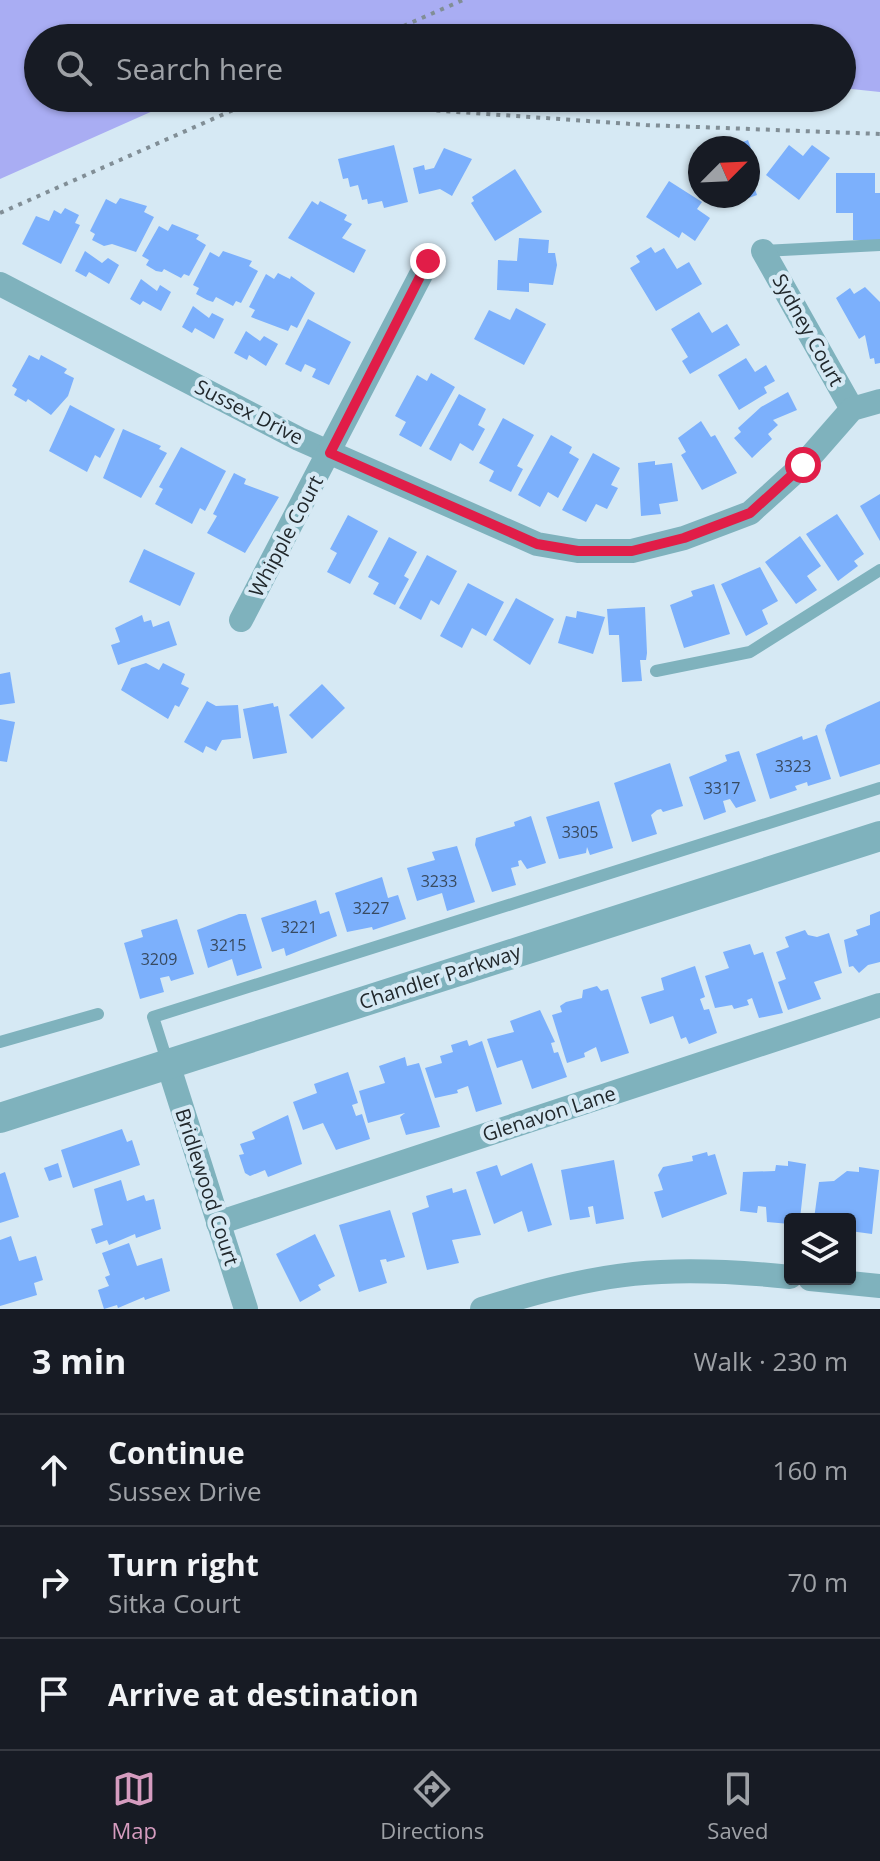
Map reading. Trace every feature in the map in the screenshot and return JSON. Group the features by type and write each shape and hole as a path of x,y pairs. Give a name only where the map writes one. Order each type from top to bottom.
{"street":[{"name":"Sydney Court","path":"763,251 852,409"},
{"name":"Whipple Court","path":"241,620 428,261"},
{"name":"Sussex Drive","path":"0,284 330,453 537,544 578,551 632,551 684,538 750,513 803,465 852,409"},
{"path":"852,409 880,401"},
{"name":"Chandler Parkway","path":"0,1118 880,836"},
{"name":"Glenavon Lane","path":"218,1223 880,1005"},
{"name":"Bridlewood Court","path":"168,1064 246,1309"},
{"path":"482,1309 552,1287 653,1269 721,1269 784,1276"},
{"path":"856,1284 880,1286"}],"lane":[{"path":"763,251 880,245"},
{"path":"656,671 750,652 880,570"},
{"path":"168,1064 153,1017 880,788"},
{"path":"0,1042 98,1014"}],"path":[{"path":"408,24 463,0"},
{"path":"0,213 229,112"},
{"path":"458,112 646,125 880,134"}],"shaded area":[{"path":"0,0 880,0 880,92 856,89 856,24 24,24 24,112 151,112 0,179"}],"building":[{"path":"394,145 408,202 384,208 382,201 368,204 367,199 362,200 358,185 350,187 348,178 343,179 338,159"},
{"path":"789,145 803,156 812,145 830,158 799,200 766,175"},
{"path":"444,148 472,159 452,196 440,189 419,194 413,168 424,165 425,170 434,168"},
{"path":"515,169 542,212 495,241 471,203 474,201 472,197"},
{"path":"836,173 875,173 875,193 880,193 880,240 853,240 853,213 836,213"},
{"path":"669,181 688,193 688,208 698,208 710,218 695,241 682,232 679,238 646,217"},
{"path":"120,198 147,206 144,212 154,217 136,252 112,244 104,246 92,240 95,234 90,231 106,199 116,204"},
{"path":"312,201 318,205 320,201 347,215 344,220 352,224 342,238 366,250 354,273 288,238"},
{"path":"65,208 79,215 75,223 80,225 61,264 22,244 36,216 49,221 54,210 61,214"},
{"path":"172,224 199,235 196,239 206,245 189,276 184,274 181,278 164,269 162,272 156,271 146,265 149,260 142,256 159,226 168,231"},
{"path":"519,238 549,240 548,253 555,253 557,265 553,285 529,283 529,292 497,290 498,260 517,261"},
{"path":"651,247 655,253 664,248 677,269 689,262 702,284 656,311 630,268 640,262 636,256"},
{"path":"85,251 102,263 108,258 119,265 109,284 89,272 86,277 75,271"},
{"path":"223,251 252,261 249,266 258,271 241,303 236,301 233,306 216,297 213,302 207,300 196,294 199,288 193,285 210,252 219,257"},
{"path":"278,273 290,279 291,276 315,293 297,328 291,325 288,331 251,317 255,310 249,307 266,274 274,279"},
{"path":"141,279 157,291 160,285 171,292 161,311 143,301 140,305 130,299"},
{"path":"865,287 880,302 880,363 875,364 874,358 870,359 865,335 859,339 836,298 850,288 854,294"},
{"path":"193,306 209,318 212,313 224,319 214,339 195,328 192,333 182,327"},
{"path":"516,308 546,324 524,365 474,339 489,310 510,320"},
{"path":"699,312 712,333 727,324 740,345 690,374 682,361 688,357 671,329"},
{"path":"308,319 351,342 329,385 312,377 316,369 305,364 301,372 285,364"},
{"path":"246,331 260,341 264,336 278,344 266,366 249,355 247,360 234,353"},
{"path":"29,355 39,360 41,355 67,369 64,373 74,378 68,396 51,415 28,399 26,402 14,395 17,389 12,386"},
{"path":"746,358 755,372 766,365 775,381 764,387 767,393 739,410 718,375"},
{"path":"431,373 455,387 421,447 399,435 406,422 395,416 417,375 427,381"},
{"path":"788,392 797,410 773,420 778,425 768,434 772,439 752,458 734,438 741,432 738,428 761,407"},
{"path":"459,394 486,409 478,425 485,429 473,451 460,443 451,461 429,449"},
{"path":"70,405 115,429 100,458 95,455 87,472 49,451"},
{"path":"503,418 534,435 517,466 523,469 511,492 489,481 494,471 479,463"},
{"path":"701,421 711,437 715,435 737,473 702,490 681,455 686,452 678,438"},
{"path":"123,429 161,446 159,449 167,453 141,498 103,478"},
{"path":"551,435 572,447 569,453 579,459 558,498 548,492 540,507 518,495"},
{"path":"181,447 226,471 205,511 200,508 192,524 155,504 163,489 159,487"},
{"path":"593,453 620,468 611,485 618,488 607,509 596,504 586,522 562,510"},
{"path":"655,461 655,465 672,463 678,501 659,504 661,514 641,516 638,463"},
{"path":"234,473 246,479 244,484 279,497 245,553 207,533"},
{"path":"880,494 880,541 860,506"},
{"path":"837,514 864,554 854,561 858,566 838,581 806,534"},
{"path":"348,515 378,531 350,584 327,572 337,553 330,549"},
{"path":"800,536 821,566 807,576 817,590 796,604 765,562"},
{"path":"389,537 417,552 404,576 409,579 395,605 373,594 379,583 368,577"},
{"path":"144,549 195,573 180,606 129,582"},
{"path":"427,555 457,571 439,605 431,600 421,620 399,608"},
{"path":"760,567 778,601 762,610 768,624 746,636 721,584"},
{"path":"468,583 504,602 486,636 472,628 462,648 440,636"},
{"path":"714,584 730,634 684,648 670,605 693,596 691,591"},
{"path":"516,598 554,619 530,665 493,640"},
{"path":"645,607 647,653 646,660 640,660 642,681 622,682 619,635 609,635 607,609"},
{"path":"577,611 605,617 593,654 558,643 566,616 576,618"},
{"path":"142,615 144,622 151,620 153,627 169,621 177,645 118,665 111,645 120,642 115,628"},
{"path":"146,663 159,670 163,663 185,674 181,684 189,688 168,719 121,690 131,668"},
{"path":"10,672 15,703 0,705 0,674"},
{"path":"322,684 345,708 312,739 289,715"},
{"path":"207,701 216,706 238,705 241,738 222,740 216,751 206,746 203,753 184,742"},
{"path":"880,701 880,764 840,777 825,730 827,725"},
{"path":"273,703 274,707 278,706 287,753 253,759 243,709"},
{"path":"0,719 15,722 7,762 0,761"},
{"path":"817,735 831,779 808,786 807,782 795,786 797,790 770,799 756,754 802,736 803,740"},
{"path":"739,751 756,801 736,808 730,799 723,801 726,812 704,820 689,777 727,761 725,755"},
{"path":"670,763 683,806 663,812 657,810 651,815 657,834 632,842 614,783"},
{"path":"599,801 613,848 590,855 587,847 586,853 559,859 546,817"},
{"path":"531,816 546,863 527,869 521,860 518,861 519,866 511,868 516,885 492,892 475,845 476,838 515,826 514,822"},
{"path":"457,846 475,902 447,911 442,893 417,901 407,868 435,860 432,852"},
{"path":"382,877 388,898 398,895 406,919 373,930 372,927 347,932 335,893"},
{"path":"316,900 320,914 329,911 337,936 286,956 284,948 272,952 261,918"},
{"path":"880,911 880,962 868,965 859,973 853,966 849,967 844,940 858,935 856,930 870,925 870,915"},
{"path":"246,914 262,968 237,976 232,959 208,968 197,930"},
{"path":"177,919 194,974 171,981 169,976 160,978 164,992 140,999 124,943 143,937 141,930"},
{"path":"805,930 808,935 817,937 829,933 842,973 814,982 821,999 788,1010 778,982 786,979 776,952 789,947 785,937"},
{"path":"750,944 754,955 763,952 783,1013 759,1018 752,998 747,1000 749,1005 734,1009 732,1005 715,1008 705,976 729,968 723,952"},
{"path":"695,966 705,997 700,999 704,1010 709,1009 717,1033 689,1044 686,1037 681,1039 673,1016 650,1024 641,997 664,990 661,978"},
{"path":"597,986 601,991 608,989 629,1053 601,1062 596,1047 584,1053 585,1057 567,1063 552,1015 562,1012 560,1006 566,1002 582,998 583,990"},
{"path":"540,1010 555,1042 551,1043 554,1053 558,1052 567,1077 532,1089 522,1060 497,1068 487,1039 514,1032 510,1021"},
{"path":"467,1040 469,1046 482,1041 502,1104 476,1112 468,1086 457,1090 458,1093 435,1098 425,1068 442,1063 440,1056 453,1052 451,1045"},
{"path":"405,1057 407,1066 419,1063 440,1127 406,1135 400,1117 405,1113 368,1123 359,1091 385,1083 379,1066"},
{"path":"348,1072 358,1103 352,1105 356,1116 362,1114 370,1139 336,1150 323,1123 303,1130 293,1102 317,1093 314,1084"},
{"path":"288,1115 302,1164 268,1177 265,1170 250,1176 245,1173 239,1155 244,1154 240,1144 255,1139 252,1132"},
{"path":"122,1129 127,1142 132,1140 140,1165 73,1188 61,1150"},
{"path":"707,1152 708,1156 715,1154 727,1194 662,1218 654,1192 663,1190 658,1175 663,1167 693,1161 692,1156"},
{"path":"614,1160 624,1219 596,1224 593,1206 588,1207 590,1217 570,1220 561,1170"},
{"path":"788,1161 806,1164 801,1213 784,1213 784,1223 767,1222 766,1207 758,1206 757,1213 740,1211 743,1172 775,1171 776,1165 788,1166"},
{"path":"58,1163 62,1177 49,1181 44,1168"},
{"path":"532,1163 552,1225 528,1232 522,1211 494,1224 476,1172 497,1165 501,1176"},
{"path":"859,1167 879,1170 872,1234 856,1232 856,1213 815,1213 819,1182 834,1181 847,1171 859,1172"},
{"path":"5,1172 19,1217 0,1223 0,1174"},
{"path":"121,1180 127,1201 144,1195 146,1201 154,1199 161,1229 136,1238 135,1234 109,1245 107,1240 96,1244 91,1229 103,1225 94,1189"},
{"path":"452,1188 453,1193 466,1189 481,1235 452,1240 459,1263 427,1270 412,1213 429,1207 426,1196"},
{"path":"390,1210 405,1257 387,1262 386,1259 380,1260 387,1283 359,1292 339,1225"},
{"path":"315,1234 335,1276 318,1285 321,1290 300,1302 276,1254"},
{"path":"11,1236 19,1261 36,1256 43,1280 34,1283 37,1295 0,1306 0,1240"},
{"path":"129,1243 137,1266 162,1258 170,1291 118,1308 117,1305 104,1309 98,1290 109,1286 105,1277 110,1275 102,1253"}],"route":[{"path":"428,261 330,453 537,544 578,551 632,551 684,538 750,513 803,465"}]}
